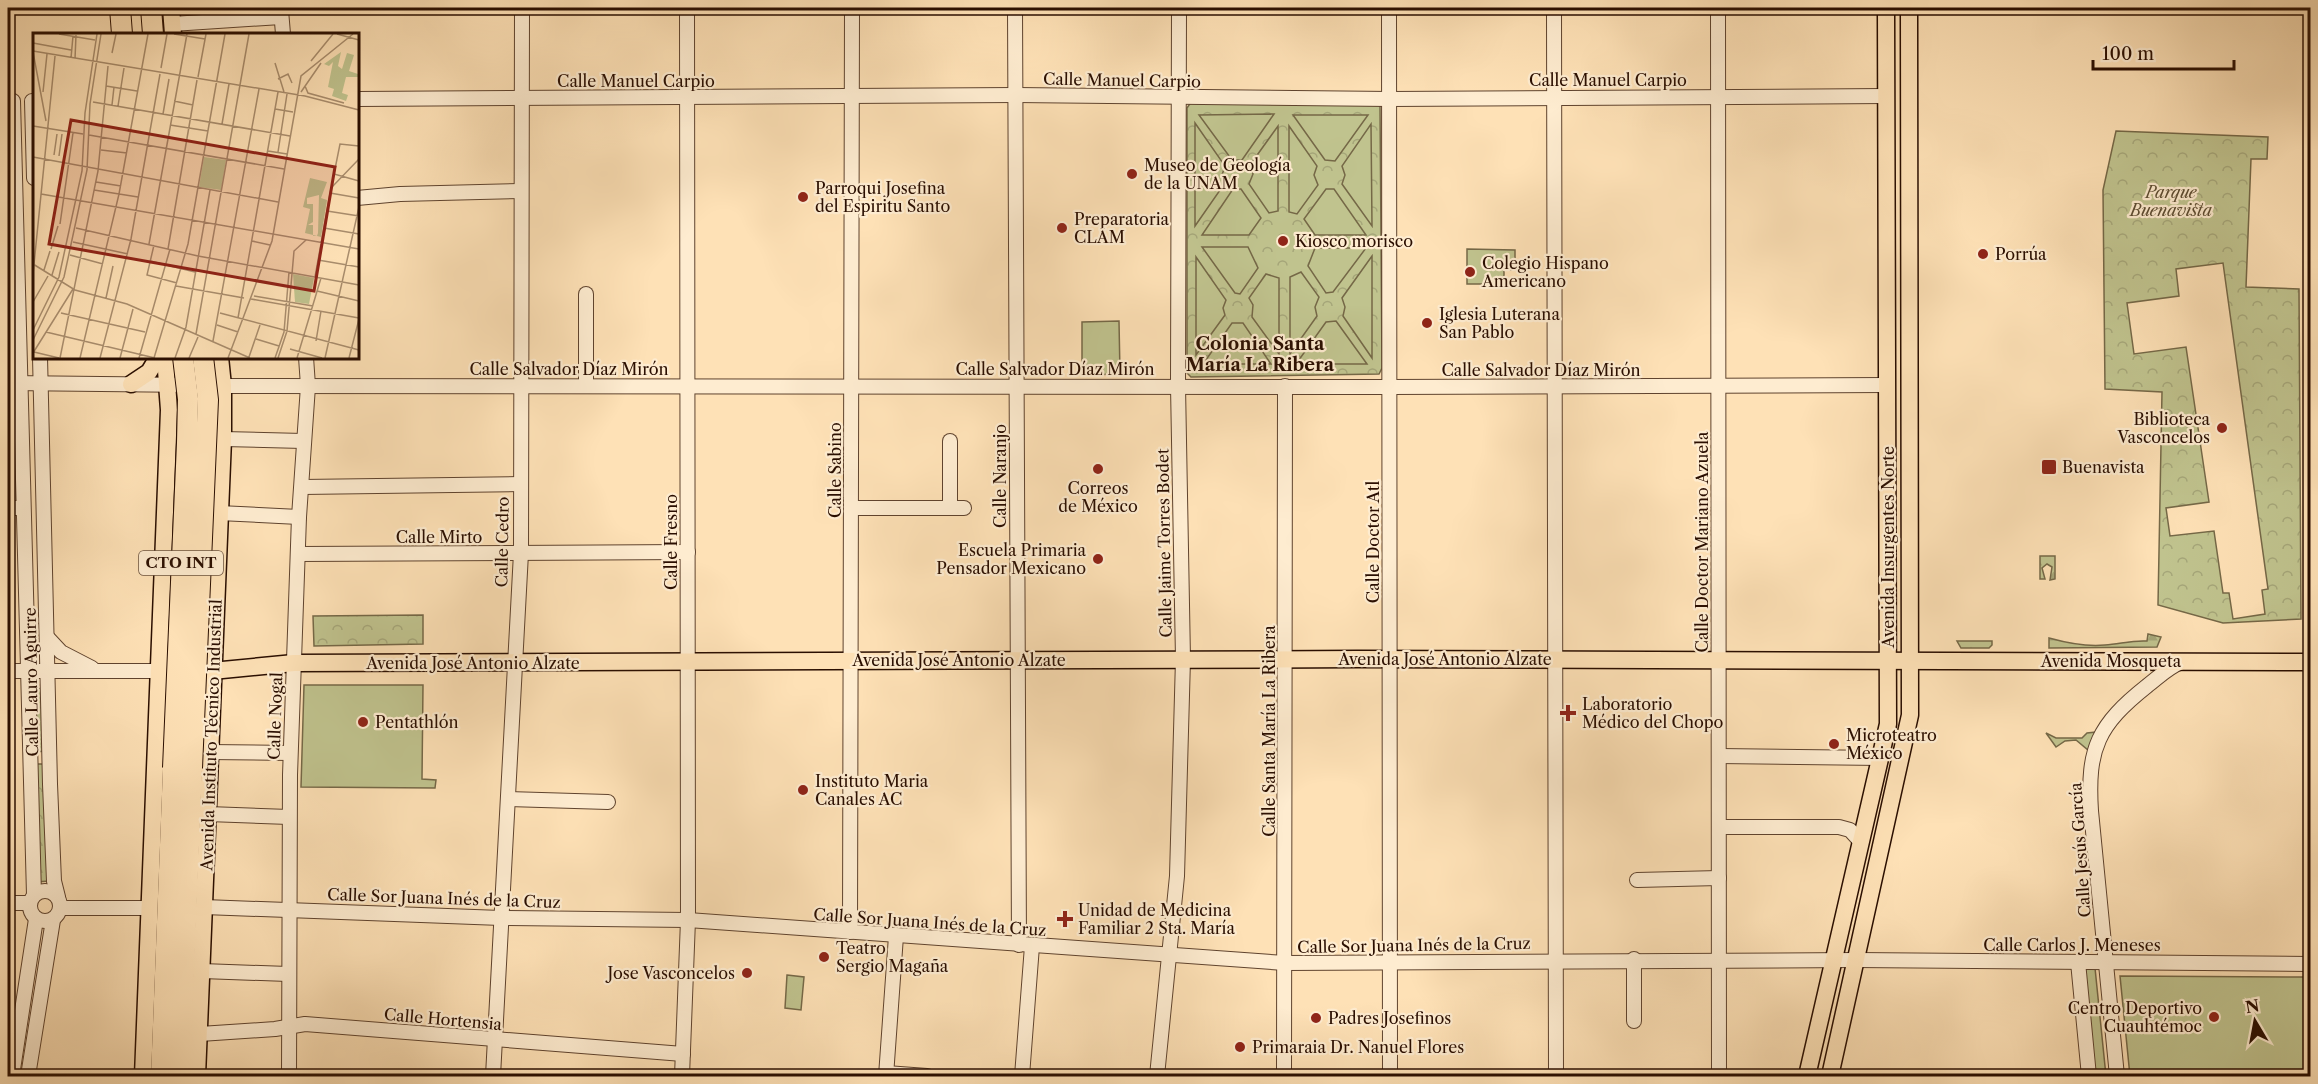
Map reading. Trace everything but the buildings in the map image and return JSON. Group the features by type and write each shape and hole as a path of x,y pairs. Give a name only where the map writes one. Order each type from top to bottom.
{"highway":[{"path":"120,8 122,33"},
{"path":"133,8 135,33"},
{"path":"151,8 153,33"},
{"name":"CTO INT","path":"180,1077 188,421 183,358"},
{"name":"CTO INT","path":"161,1077 164,964 182,768 208,400 203,358"},
{"path":"149,1077 153,990 164,964"},
{"path":"182,993 191,1021 191,1077"}],"main road":[{"path":"112,8 114,33"},
{"name":"Avenida Insurgentes Norte","path":"1807,1077 1881,758 1888,716 1886,8"},
{"name":"Avenida Insurgentes Norte","path":"1830,1077 1910,714 1909,8"},
{"path":"131,384 149,372 157,358"},
{"name":"CTO INT","path":"143,1077 161,671 169,384 165,358"},
{"name":"Avenida Instituto Técnico Industrial","path":"197,1077 208,814 208,752 223,439 223,386 220,358"},
{"name":"Avenida José Antonio Alzate","path":"161,671 212,671 294,663 1390,658 1911,660"},
{"name":"Avenida Mosqueta","path":"1911,660 2310,662"}],"street":[{"name":"Calle Cedro","path":"493,1077 513,662 521,553 522,8"},
{"name":"Calle Fresno","path":"682,1077 688,920 687,8"},
{"name":"Calle Sabino","path":"850,933 852,8"},
{"name":"Calle Naranjo","path":"1015,8 1016,661 1026,946 1022,1077"},
{"name":"Calle Jaime Torres Bodet","path":"1157,1077 1178,876 1183,659 1178,386 1179,8"},
{"name":"Calle Doctor Atl","path":"1389,8 1390,1077"},
{"path":"1554,8 1556,1077"},
{"name":"Calle Doctor Mariano Azuela","path":"1718,8 1719,1077"},
{"path":"168,22 281,12 283,33"},
{"name":"Calle Manuel Carpio","path":"358,99 852,98 1016,95 1390,99 1554,96 1886,96"},
{"path":"10,101 33,101"},
{"name":"Calle Lauro Aguirre","path":"10,101 14,383 23,508 32,899"},
{"path":"358,198 400,194 521,191"},
{"path":"586,294 586,385"},
{"name":"Calle Lauro Aguirre","path":"28,1077 40,996 57,908 50,760 40,358"},
{"name":"Calle Nogal","path":"289,1077 290,753 299,517 308,386 306,358"},
{"name":"Calle Salvador Díaz Mirón","path":"14,383 223,386 1555,387 1887,385"},
{"name":"Calle Santa María La Ribera","path":"1284,1077 1285,386"},
{"path":"223,439 303,441"},
{"path":"851,508 957,508 950,441"},
{"path":"302,487 520,484"},
{"path":"8,508 23,508"},
{"path":"219,513 299,517"},
{"name":"Calle Mirto","path":"298,554 688,552"},
{"path":"47,637 61,652 95,669"},
{"name":"Calle Jesús García","path":"2116,1077 2091,811 2090,776 2095,753 2113,715 2165,671 2184,661"},
{"name":"Avenida José Antonio Alzate","path":"8,671 95,669 161,671"},
{"path":"208,752 290,753"},
{"path":"1719,756 1881,758"},
{"path":"29,760 50,760"},
{"path":"508,798 608,802"},
{"path":"208,814 290,817"},
{"path":"1719,827 1839,827 1850,830 1862,842"},
{"path":"1637,880 1719,878"},
{"path":"8,903 32,899 46,891 57,908"},
{"path":"32,899 31,912 36,919 44,922 57,908 149,908"},
{"name":"Calle Sor Juana Inés de la Cruz","path":"204,907 501,918 688,920 1169,957 1284,963 1634,959 1834,960"},
{"path":"12,1077 36,919"},
{"path":"896,936 886,1075 927,1077"},
{"path":"1634,959 1634,1021"},
{"name":"Calle Carlos J. Meneses","path":"1834,960 2310,964"},
{"path":"2078,962 2089,1077"},
{"path":"202,971 288,975"},
{"path":"23,993 40,996"},
{"name":"Calle Hortensia","path":"200,1034 305,1024 683,1054"}],"green space":[{"path":"1191,102 1380,105 1382,368 1379,374 1191,377 1187,373 1187,108"},
{"path":"1274,114 1242,160 1232,160 1199,115"},
{"path":"1293,115 1368,115 1335,161 1325,160"},
{"path":"1195,123 1225,166 1222,175 1225,183 1195,226"},
{"path":"1371,124 1372,226 1342,184 1345,175 1342,166"},
{"path":"1278,126 1278,211 1269,213 1249,184 1253,174 1250,165"},
{"path":"1289,126 1317,166 1314,175 1318,185 1297,214 1289,212"},
{"name":"Parque Buenavista","path":"2116,131 2268,137 2267,159 2251,159 2246,287 2299,289 2301,619 2223,623 2158,605 2162,392 2105,389 2103,190","holes":["2223,263 2268,589 2262,590 2265,614 2233,619 2229,593 2223,593 2214,531 2170,536 2166,508 2209,502 2186,347 2134,354 2127,303 2179,296 2176,269"]},
{"path":"1233,189 1241,189 1261,218 1249,235 1202,235"},
{"path":"1326,189 1334,189 1366,235 1315,235 1304,219"},
{"path":"1202,247 1248,247 1258,268 1240,294 1235,293"},
{"path":"1315,248 1366,248 1333,292 1326,293 1308,266"},
{"path":"1467,249 1515,250 1515,270 1504,270 1504,284 1467,284"},
{"path":"1372,256 1372,358 1343,316 1345,307 1342,298"},
{"path":"1196,257 1226,300 1223,308 1225,315 1196,355"},
{"path":"1301,272 1319,297 1315,307 1317,316 1290,354 1290,277"},
{"path":"1266,274 1279,278 1279,354 1252,317 1253,305 1249,298"},
{"path":"1119,321 1120,374 1082,375 1082,322"},
{"path":"1336,321 1367,364 1296,364 1326,322"},
{"path":"1232,323 1243,323 1271,364 1203,364"},
{"path":"2040,556 2055,556 2055,579 2050,580 2052,567 2047,564 2042,568 2045,579 2040,579"},
{"path":"423,615 423,644 314,646 313,616"},
{"path":"2148,634 2161,637 2157,647 2049,648 2049,638 2077,644 2098,645 2147,641"},
{"path":"1957,641 1992,641 1992,645 1989,648 1961,648"},
{"name":"Pentathlón","path":"304,685 423,685 422,779 436,780 435,788 301,787"},
{"path":"45,688 47,751 32,752 30,689"},
{"path":"2097,732 2088,750 2076,740 2065,741 2056,747 2046,733 2056,738 2082,738 2087,733"},
{"path":"32,764 47,764 50,881 35,882"},
{"path":"2085,967 2095,968 2106,1076 2095,1076"},
{"path":"787,975 804,977 801,1010 785,1008"},
{"name":"Centro Deportivo Cuauhtémoc","path":"2120,976 2304,977 2304,1076 2130,1076"}],"place":[{"name":"Museo de Geología de la UNAM","path":"1132,174"},
{"name":"Parroqui Josefina del Espiritu Santo","path":"803,197"},
{"name":"Preparatoria CLAM","path":"1062,228"},
{"name":"Kiosco morisco","path":"1283,241"},
{"name":"Porrúa","path":"1983,254"},
{"name":"Colegio Hispano Americano","path":"1470,272"},
{"name":"Iglesia Luterana San Pablo","path":"1427,323"},
{"name":"Biblioteca Vasconcelos","path":"2222,428"},
{"name":"Buenavista","path":"2049,467"},
{"name":"Correos de México","path":"1098,469"},
{"name":"Escuela Primaria Pensador Mexicano","path":"1098,559"},
{"name":"Laboratorio Médico del Chopo","path":"1568,713"},
{"name":"Pentathlón","path":"363,722"},
{"name":"Microteatro México","path":"1834,744"},
{"name":"Instituto Maria Canales AC","path":"803,790"},
{"name":"Unidad de Medicina Familiar 2 Sta. María","path":"1065,919"},
{"name":"Teatro Sergio Magaña","path":"824,957"},
{"name":"Jose Vasconcelos","path":"747,973"},
{"name":"Centro Deportivo Cuauhtémoc","path":"2214,1017"},
{"name":"Padres Josefinos","path":"1316,1018"},
{"name":"Primaraia Dr. Nanuel Flores","path":"1240,1047"}],"district":[{"name":"Colonia Santa María La Ribera","path":"1260,354"}]}
